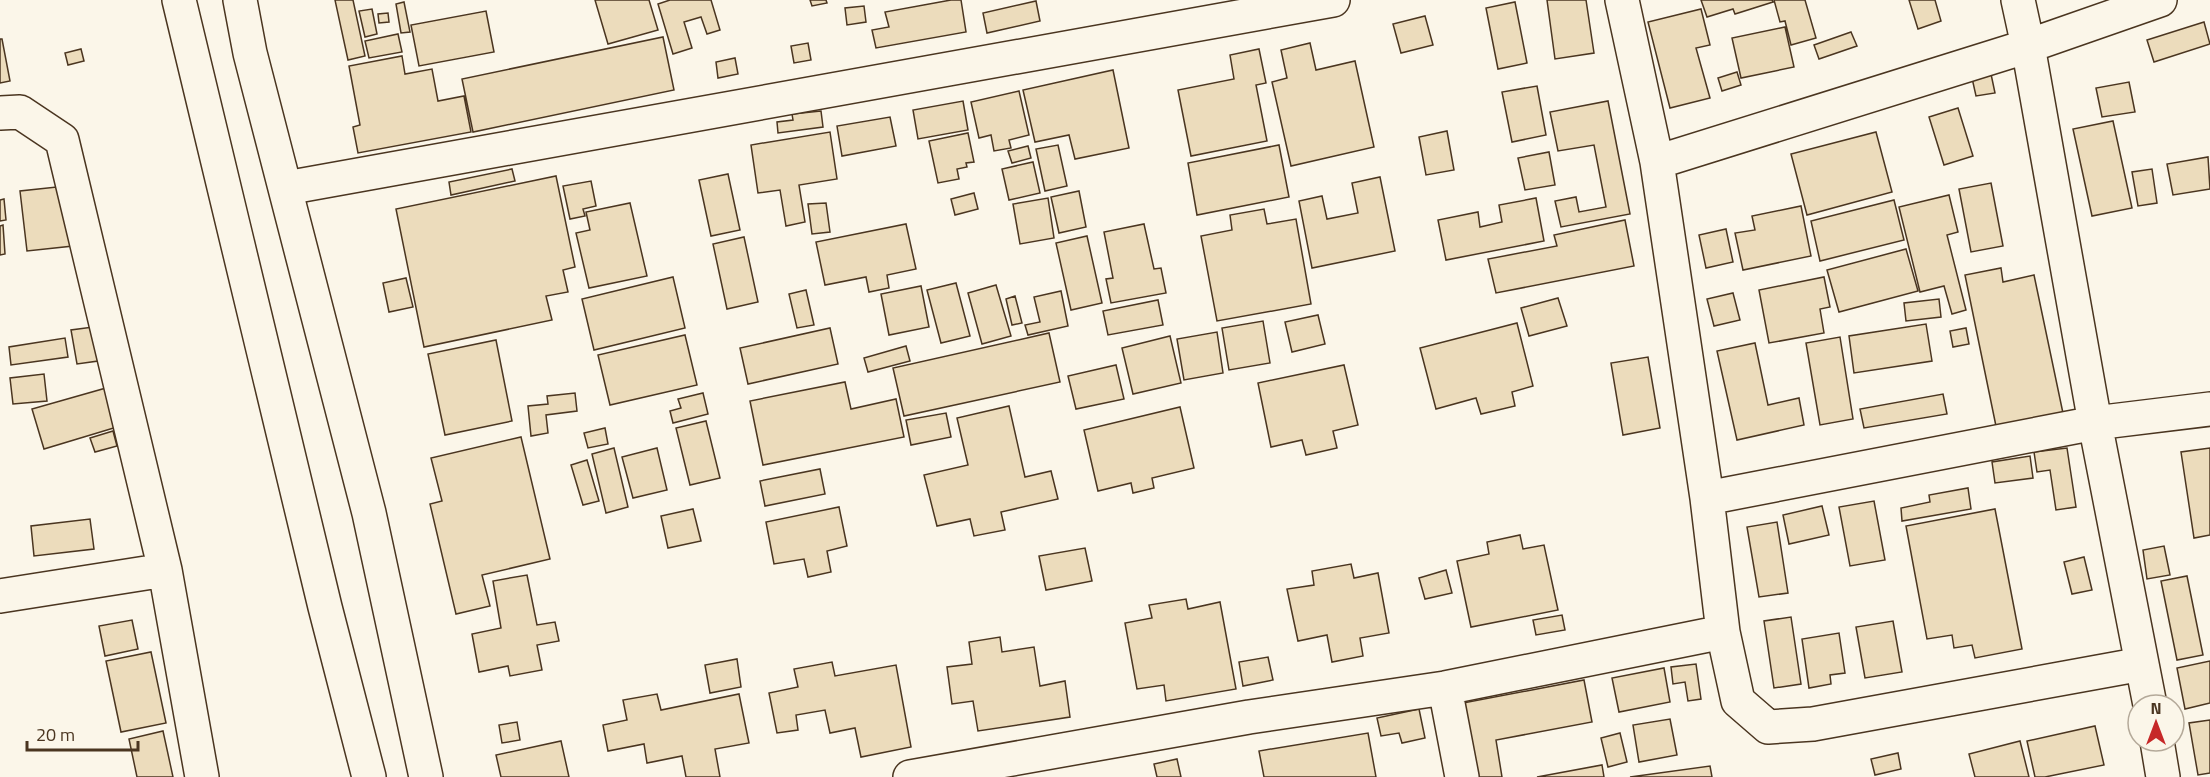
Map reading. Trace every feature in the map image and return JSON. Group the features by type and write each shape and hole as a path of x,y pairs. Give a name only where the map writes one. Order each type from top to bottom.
{"main road":[{"path":"179,0 322,596 369,777"},
{"path":"240,0 250,53 369,513 426,777"},
{"path":"286,188 1333,0"},
{"path":"1622,0 1658,162 1707,498 1723,632 1738,700 1767,727 1813,724 2142,663"},
{"path":"2018,0 2095,423 2148,693"},
{"path":"1658,162 2028,46 2160,0"},
{"path":"0,113 20,112 62,140 165,570 202,777"},
{"path":"1707,498 2095,423 2210,409"},
{"path":"0,596 165,570"},
{"path":"910,777 1249,717 1445,688 1723,632"},
{"path":"1445,688 1462,777"},
{"path":"2159,753 2163,777"}],"building":[{"path":"335,0 353,0 365,56 348,60"},
{"path":"595,0 649,0 658,30 608,44"},
{"path":"670,0 711,0 720,30 707,34 701,17 684,22 692,48 673,54 658,4"},
{"path":"810,0 826,0 827,3 812,6"},
{"path":"961,0 966,32 876,48 872,30 889,27 885,12"},
{"path":"1547,0 1586,0 1594,53 1555,59"},
{"path":"1701,0 1772,0 1773,2 1735,14 1733,9 1707,17"},
{"path":"1774,0 1805,0 1816,38 1791,45 1785,21 1780,22"},
{"path":"1909,0 1935,0 1941,21 1918,29"},
{"path":"1036,1 1040,21 987,33 983,13"},
{"path":"404,2 410,32 401,33 396,4"},
{"path":"1515,2 1527,63 1498,69 1486,8"},
{"path":"864,6 866,22 847,25 845,8"},
{"path":"372,9 377,34 365,37 359,11"},
{"path":"1701,9 1710,45 1696,48 1710,98 1670,108 1648,22"},
{"path":"486,11 494,52 419,66 411,25"},
{"path":"388,13 389,22 379,23 378,14"},
{"path":"1425,16 1433,45 1401,53 1393,24"},
{"path":"2204,22 2210,44 2154,62 2147,40"},
{"path":"1785,27 1794,67 1741,78 1732,38"},
{"path":"1851,32 1857,46 1819,59 1814,45"},
{"path":"398,34 402,52 369,58 365,41"},
{"path":"663,37 674,90 473,132 462,79"},
{"path":"0,39 2,39 10,81 0,83"},
{"path":"808,43 811,60 794,63 791,46"},
{"path":"1310,43 1316,70 1355,61 1374,147 1291,166 1272,82 1287,78 1281,50"},
{"path":"81,49 84,61 68,65 65,53"},
{"path":"1259,49 1266,83 1256,85 1267,141 1191,156 1178,90 1234,79 1230,55"},
{"path":"402,56 405,74 432,69 438,101 464,96 471,132 358,153 353,127 360,125 349,66"},
{"path":"735,58 738,74 718,78 716,62"},
{"path":"1113,70 1129,148 1075,159 1069,135 1035,142 1023,90"},
{"path":"1737,72 1741,85 1722,91 1718,78"},
{"path":"1991,74 1995,93 1976,96 1972,78"},
{"path":"2129,82 2135,112 2102,117 2096,88"},
{"path":"1537,86 1546,135 1512,142 1502,92"},
{"path":"1019,91 1029,135 1009,140 1011,148 994,151 991,135 979,138 971,102"},
{"path":"963,101 968,130 918,139 913,110"},
{"path":"1608,101 1630,214 1561,227 1555,201 1576,197 1579,212 1606,207 1594,145 1558,151 1550,112"},
{"path":"1958,108 1973,156 1944,165 1929,117"},
{"path":"821,111 823,127 778,133 777,122 793,120 792,114"},
{"path":"890,117 896,146 842,156 837,126"},
{"path":"2113,121 2132,208 2092,216 2073,129"},
{"path":"1447,131 1454,170 1426,175 1419,137"},
{"path":"830,132 837,179 799,185 805,222 786,226 780,190 758,193 751,145"},
{"path":"1876,132 1892,192 1807,215 1791,154"},
{"path":"968,133 974,162 966,163 967,167 957,169 959,179 938,183 929,141"},
{"path":"1058,145 1067,186 1045,191 1036,149"},
{"path":"1279,145 1289,197 1197,215 1188,163"},
{"path":"1028,146 1031,158 1012,163 1008,151"},
{"path":"1549,152 1555,185 1525,190 1518,158"},
{"path":"2208,157 2210,189 2173,195 2167,164"},
{"path":"1033,162 1040,193 1009,200 1002,169"},
{"path":"512,169 515,181 451,195 449,182"},
{"path":"2152,169 2157,203 2138,206 2132,172"},
{"path":"728,174 740,230 711,236 699,180"},
{"path":"556,176 575,267 563,270 568,292 546,296 552,320 424,347 396,209"},
{"path":"1380,177 1395,251 1312,268 1299,201 1322,196 1327,219 1358,213 1352,183"},
{"path":"591,181 596,206 583,209 585,216 570,219 563,186"},
{"path":"1991,183 2003,246 1971,252 1959,189"},
{"path":"66,186 73,246 27,251 20,191"},
{"path":"1079,191 1086,227 1059,233 1051,197"},
{"path":"974,193 978,209 955,215 951,199"},
{"path":"1949,195 1958,232 1947,235 1966,310 1952,314 1944,286 1920,292 1899,207"},
{"path":"1048,198 1054,238 1020,244 1013,204"},
{"path":"1536,198 1544,241 1446,260 1438,220 1478,212 1480,227 1502,222 1499,205"},
{"path":"4,199 6,220 0,221 0,200"},
{"path":"1894,200 1904,240 1820,261 1811,221"},
{"path":"630,203 647,276 589,288 576,233 590,230 586,212"},
{"path":"826,203 830,232 812,234 808,204"},
{"path":"1801,206 1811,256 1743,270 1735,233 1755,230 1752,216"},
{"path":"1264,209 1267,224 1296,219 1311,304 1217,321 1201,236 1232,230 1230,215"},
{"path":"1625,220 1634,266 1496,293 1488,259 1557,246 1554,235"},
{"path":"906,224 916,269 887,275 889,288 869,292 866,277 825,285 816,242"},
{"path":"1144,224 1154,269 1161,268 1166,293 1111,303 1106,279 1113,278 1104,232"},
{"path":"3,225 5,254 0,255 0,226"},
{"path":"1726,229 1733,262 1706,268 1699,235"},
{"path":"1087,236 1102,303 1071,310 1056,243"},
{"path":"744,237 758,302 727,309 713,244"},
{"path":"1906,249 1918,291 1839,312 1827,270"},
{"path":"2001,268 2003,282 2034,275 2064,418 1997,431 1965,275"},
{"path":"673,277 685,328 594,350 582,299"},
{"path":"1824,277 1830,307 1820,309 1824,333 1769,343 1759,290"},
{"path":"406,278 413,307 389,312 383,283"},
{"path":"956,283 970,336 941,343 927,290"},
{"path":"996,285 1011,336 982,344 968,293"},
{"path":"921,286 929,327 889,335 881,294"},
{"path":"806,290 814,325 797,328 789,294"},
{"path":"1061,291 1068,326 1028,335 1025,325 1040,322 1034,297"},
{"path":"1733,293 1740,320 1714,326 1707,299"},
{"path":"1015,296 1022,323 1012,325 1006,299"},
{"path":"1558,298 1567,326 1529,336 1521,308"},
{"path":"1939,299 1941,317 1906,321 1904,303"},
{"path":"1158,300 1163,325 1108,335 1103,311"},
{"path":"1318,315 1325,344 1292,352 1285,322"},
{"path":"1263,321 1270,363 1229,370 1222,328"},
{"path":"1517,323 1533,386 1512,392 1515,406 1481,414 1476,398 1436,409 1420,348"},
{"path":"1926,324 1932,361 1854,373 1849,336"},
{"path":"93,327 98,361 77,364 71,330"},
{"path":"830,328 838,364 748,384 740,348"},
{"path":"1966,328 1969,344 1953,347 1950,331"},
{"path":"1217,332 1223,373 1184,380 1177,339"},
{"path":"1049,333 1060,382 904,416 893,368"},
{"path":"685,335 697,385 610,405 598,355"},
{"path":"1170,336 1181,383 1133,394 1122,348"},
{"path":"1840,337 1853,419 1820,425 1806,343"},
{"path":"65,338 68,357 11,365 9,347"},
{"path":"496,340 512,421 445,435 428,354"},
{"path":"1755,343 1768,405 1799,398 1804,425 1737,440 1717,351"},
{"path":"906,346 910,361 868,372 864,358"},
{"path":"1648,357 1660,428 1623,435 1611,363"},
{"path":"1116,365 1124,399 1076,409 1068,376"},
{"path":"1344,365 1358,425 1333,431 1337,448 1306,455 1302,440 1271,447 1258,383"},
{"path":"44,374 47,401 13,404 10,378"},
{"path":"845,382 851,409 896,399 904,437 763,465 750,401"},
{"path":"106,388 117,427 44,449 32,409"},
{"path":"575,393 577,411 546,415 548,433 531,436 528,406 548,404 547,396"},
{"path":"703,393 708,414 673,423 670,411 681,408 678,399"},
{"path":"1943,394 1947,414 1864,428 1860,409"},
{"path":"1009,406 1025,477 1051,471 1058,499 1001,512 1005,530 974,536 970,519 937,526 924,475 968,465 957,418"},
{"path":"1180,407 1194,468 1152,478 1154,488 1133,493 1131,483 1098,491 1084,430"},
{"path":"946,413 951,437 911,445 906,420"},
{"path":"706,421 720,478 690,485 676,428"},
{"path":"605,428 608,444 588,448 584,433"},
{"path":"113,431 117,446 95,452 90,438"},
{"path":"521,437 550,559 482,575 490,606 456,614 430,504 442,501 431,458"},
{"path":"614,448 628,507 606,513 592,454"},
{"path":"657,448 667,490 633,498 622,457"},
{"path":"2067,448 2076,507 2056,510 2050,470 2037,472 2034,452"},
{"path":"2210,448 2210,535 2194,538 2181,452"},
{"path":"2030,456 2033,478 1995,483 1992,462"},
{"path":"587,460 599,501 583,505 571,465"},
{"path":"820,469 825,494 765,506 760,481"},
{"path":"1968,488 1971,509 1902,521 1901,508 1930,502 1929,495"},
{"path":"1874,501 1885,560 1850,566 1839,507"},
{"path":"1822,506 1829,535 1789,544 1783,515"},
{"path":"839,507 847,546 827,551 831,572 808,577 804,559 774,564 766,522"},
{"path":"693,509 701,541 668,548 661,516"},
{"path":"1995,509 2022,649 1975,658 1972,645 1954,648 1952,635 1927,639 1906,526"},
{"path":"90,519 94,549 34,556 31,526"},
{"path":"1777,522 1788,593 1759,597 1747,527"},
{"path":"1520,535 1523,549 1544,545 1558,610 1471,627 1457,561 1489,554 1487,542"},
{"path":"2164,546 2170,575 2147,579 2143,550"},
{"path":"1085,548 1092,581 1046,590 1039,556"},
{"path":"2084,557 2092,590 2072,594 2064,562"},
{"path":"1351,564 1354,578 1378,573 1389,633 1360,638 1363,656 1332,662 1327,635 1298,641 1287,589 1314,585 1312,571"},
{"path":"1446,570 1452,593 1425,599 1419,578"},
{"path":"527,575 537,625 555,622 559,641 537,645 542,670 510,676 508,666 479,672 472,634 501,628 493,581"},
{"path":"2187,576 2203,655 2177,660 2161,581"},
{"path":"1186,599 1188,609 1220,602 1236,689 1166,701 1164,685 1137,689 1125,623 1152,618 1149,605"},
{"path":"1562,615 1565,630 1536,635 1533,620"},
{"path":"1791,617 1801,684 1774,688 1764,621"},
{"path":"132,620 138,649 105,656 99,626"},
{"path":"1893,621 1902,672 1865,678 1856,627"},
{"path":"1839,633 1845,673 1830,675 1831,684 1809,688 1802,639"},
{"path":"1000,637 1002,652 1034,647 1040,686 1065,681 1070,717 978,731 973,701 952,704 947,667 972,664 969,642"},
{"path":"151,652 166,723 121,732 106,661"},
{"path":"1268,657 1273,680 1243,686 1239,662"},
{"path":"737,659 741,687 710,693 705,665"},
{"path":"2210,661 2210,703 2186,709 2186,693 2182,693 2177,668"},
{"path":"832,662 835,676 896,665 911,747 861,757 855,728 830,733 825,710 796,715 798,730 777,733 769,693 798,687 794,669"},
{"path":"1696,664 1701,699 1688,701 1685,682 1673,684 1671,667"},
{"path":"1664,668 1670,702 1619,712 1612,678"},
{"path":"1584,680 1592,722 1496,740 1502,777 1477,777 1463,703"},
{"path":"657,694 661,710 739,694 749,743 715,749 720,777 686,777 682,756 647,763 644,744 608,751 603,725 627,720 623,700"},
{"path":"1419,709 1425,738 1402,743 1399,733 1381,736 1377,718"},
{"path":"1670,719 1677,755 1639,762 1633,725"},
{"path":"2210,720 2210,773 2198,775 2189,723"},
{"path":"517,722 520,740 502,743 499,725"},
{"path":"2095,726 2104,765 2035,777 2027,741"},
{"path":"163,731 173,777 137,777 129,739"},
{"path":"1368,733 1376,777 1264,777 1259,751"},
{"path":"1620,733 1627,762 1608,767 1601,738"},
{"path":"561,741 569,777 501,777 496,755"},
{"path":"2020,741 2029,777 1975,777 1969,754"},
{"path":"1898,753 1901,769 1875,775 1871,759"},
{"path":"1177,759 1181,777 1157,777 1154,764"},
{"path":"1602,765 1604,777 1537,777"},
{"path":"1710,766 1712,777 1630,777"}]}
